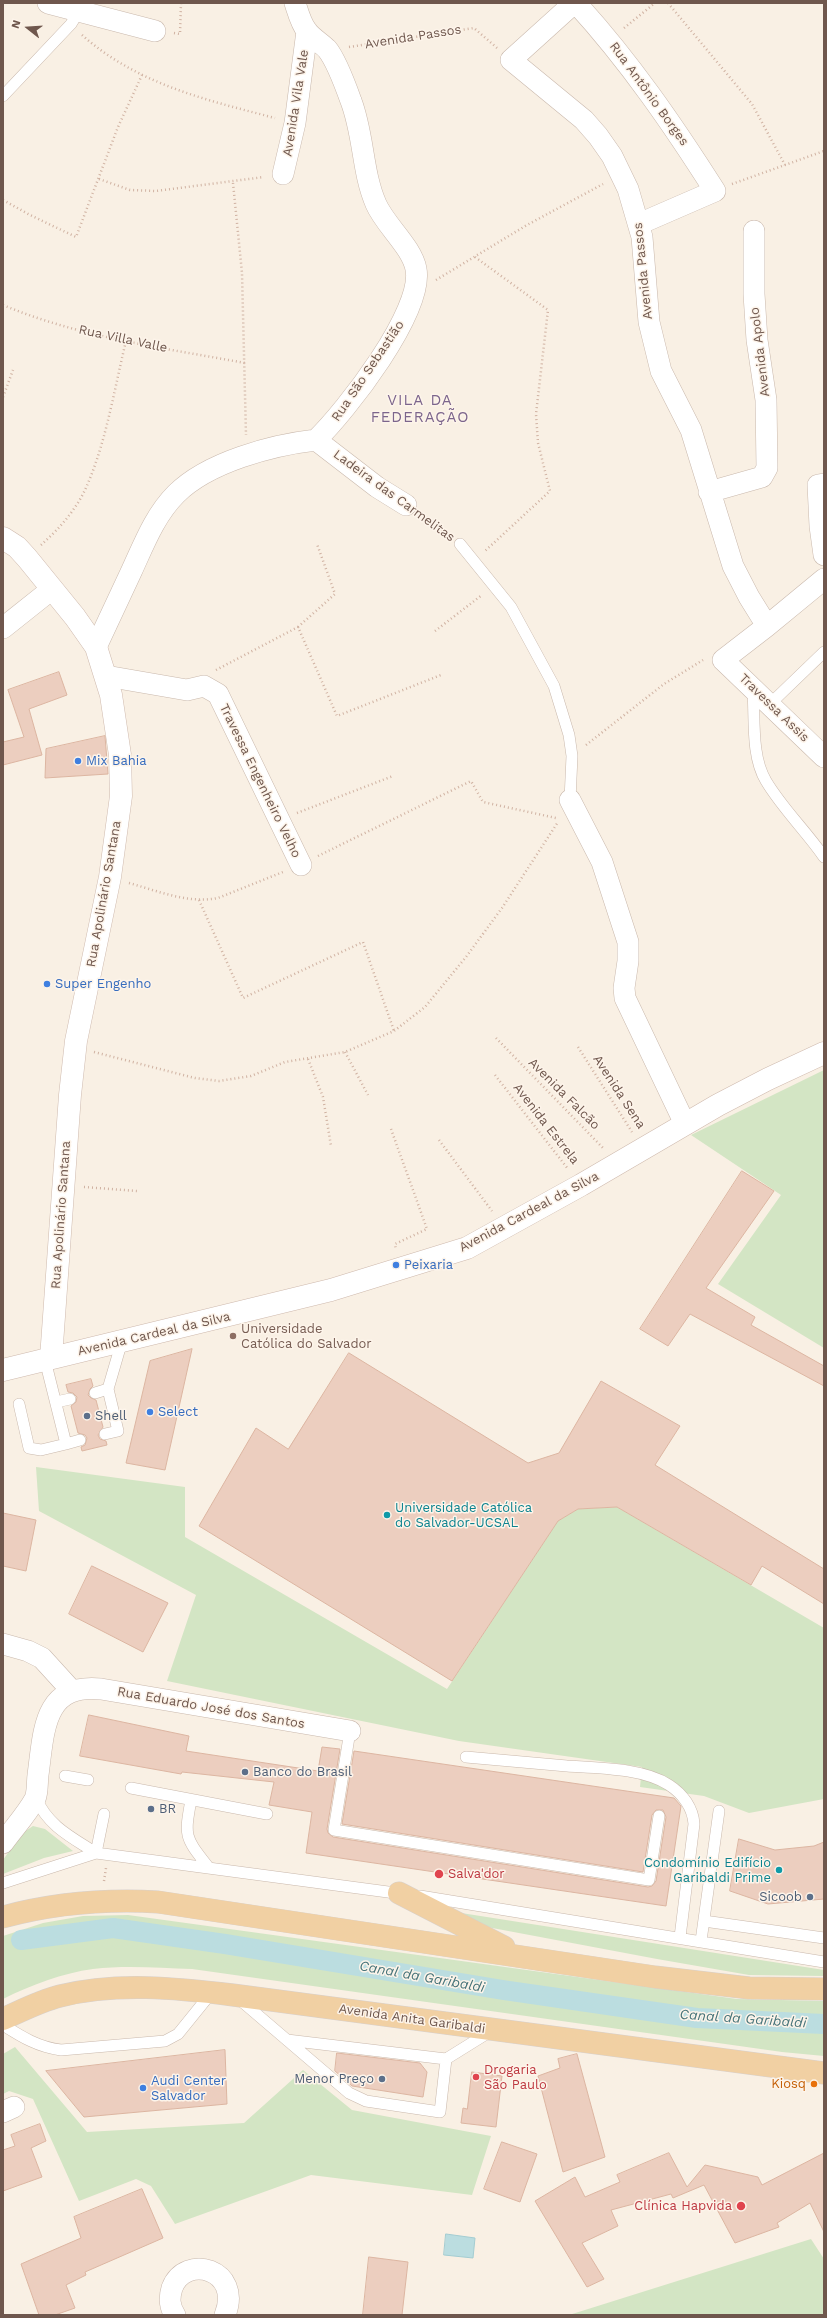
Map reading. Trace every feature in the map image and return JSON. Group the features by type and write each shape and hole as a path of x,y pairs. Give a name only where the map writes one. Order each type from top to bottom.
{"main road":[{"name":"Rua Apolinário Santana","path":"3,538 17,547 27,558 75,617 96,647 106,676 120,755 121,796 110,877 75,1049 48,1359"},
{"name":"Avenida Cardeal da Silva","path":"3,1370 239,1314 399,1270 467,1248 581,1185 685,1124 768,1078 824,1053"},
{"path":"399,1893 521,1956"},
{"path":"3,1917 52,1906 100,1901 158,1902 655,1977 748,1988 824,1989"},
{"name":"Avenida Anita Garibaldi","path":"3,2019 59,1996 94,1990 132,1988 212,1992 824,2073"}],"street":[{"path":"48,3 75,18 155,31"},
{"name":"Rua São Sebastião","path":"295,3 307,31 327,50 351,101 360,130 368,177 376,205 416,268 417,281 406,315 389,345 350,403 316,440"},
{"path":"511,60 575,3"},
{"name":"Rua Antônio Borges","path":"575,3 610,39 676,129 715,190"},
{"name":"Avenida Vila Vale","path":"283,174 295,124 307,31"},
{"name":"Avenida Passos","path":"511,60 584,120 605,144 621,174 639,224 642,237 649,322 654,347 669,390 691,430 733,566 748,597 767,626"},
{"path":"639,224 715,190"},
{"name":"Avenida Apolo","path":"709,492 762,477 766,473 766,400 757,340 754,231"},
{"path":"96,647 148,535 166,506 177,494 191,483 246,456 286,444 316,440"},
{"name":"Ladeira das Carmelitas","path":"316,440 377,487 406,505"},
{"path":"824,484 818,486 820,526 824,555"},
{"path":"724,660 824,579"},
{"path":"3,628 52,589"},
{"name":"Travessa Assis","path":"724,660 824,756"},
{"path":"106,676 187,690 204,686"},
{"name":"Travessa Engenheiro Velho","path":"204,686 218,694 301,865"},
{"name":"Ladeira das Carmelitas","path":"570,800 602,862 628,942 628,961 624,988 625,998 685,1124"},
{"path":"3,1644 28,1651 42,1658 72,1691 58,1701 48,1714 44,1729 36,1798 3,1843"},
{"name":"Rua Eduardo José dos Santos","path":"72,1691 85,1688 101,1689 350,1732"},
{"path":"167,2313 174,2282 184,2273 197,2269 210,2270 221,2278 228,2289 230,2303 225,2315"}],"lane":[{"path":"3,96 75,18"},
{"name":"Ladeira das Carmelitas","path":"460,544 495,585 511,608 554,686 570,735 572,756 570,800"},
{"path":"770,704 824,652"},
{"path":"753,688 756,745 760,764 766,781 824,857"},
{"path":"105,1434 118,1431 108,1389 122,1341"},
{"path":"48,1359 66,1444"},
{"path":"95,1393 108,1389"},
{"path":"56,1402 70,1399"},
{"path":"18,1404 30,1448 41,1450 80,1440"},
{"path":"350,1732 334,1830 649,1880 659,1816"},
{"path":"466,1757 621,1770 652,1777 669,1785 685,1800 693,1812 694,1824 680,1937"},
{"path":"65,1776 88,1780"},
{"path":"131,1788 267,1814"},
{"path":"36,1798 40,1809 56,1828 96,1853"},
{"path":"191,1800 186,1829 189,1840 209,1868"},
{"path":"701,1941 719,1811"},
{"path":"96,1853 104,1814"},
{"path":"3,1883 96,1853 109,1854 399,1893 680,1937 824,1962"},
{"path":"704,1921 824,1938"},
{"path":"3,2025 31,2042 45,2048 61,2050 165,2041 178,2034 212,1992"},
{"path":"233,1995 349,2093 366,2101 440,2112 446,2059"},
{"path":"286,2040 446,2059 494,2030"}],"path":[{"path":"610,39 656,3"},
{"path":"668,3 752,104 785,165"},
{"path":"75,18 97,48 124,66 166,87 295,124"},
{"name":"Avenida Passos","path":"327,50 474,28 511,60"},
{"path":"3,200 30,216 76,237 118,127 142,75"},
{"path":"715,190 824,151"},
{"path":"99,179 130,190 156,191 232,183 283,174"},
{"path":"414,293 527,225 621,174"},
{"path":"232,183 242,272 246,456"},
{"path":"474,257 548,310 536,414 538,443 550,491 474,561"},
{"name":"Rua Villa Valle","path":"3,305 44,321 126,341 245,363"},
{"path":"27,558 64,522 84,491 98,453 126,341"},
{"path":"3,397 13,370"},
{"name":"Ladeira das Carmelitas","path":"406,505 434,522 460,544"},
{"path":"204,686 212,672 298,627 336,594 317,544"},
{"path":"435,631 495,585"},
{"path":"298,627 337,716 441,675"},
{"path":"572,756 664,684 710,656 724,660"},
{"path":"279,819 392,776"},
{"path":"75,1049 97,1052 194,1078 219,1081 251,1076 285,1062 345,1052 394,1031 425,1007 466,957 502,908 560,818 483,802 471,781"},
{"path":"198,900 243,998 363,942 394,1031"},
{"name":"Avenida Falcão","path":"496,1038 619,1163"},
{"name":"Avenida Sena","path":"578,1047 644,1149"},
{"path":"345,1052 368,1095"},
{"path":"308,1058 323,1097 331,1146"},
{"name":"Avenida Estrela","path":"495,1074 581,1185"},
{"path":"391,1129 427,1229"},
{"path":"439,1140 504,1227"},
{"path":"63,1185 137,1191"},
{"path":"100,1901 109,1854"}],"green space":[{"path":"824,1070 824,1348 718,1284 781,1195 691,1135"},
{"path":"36,1467 185,1487 185,1537 447,1689 558,1521 578,1509 617,1507 824,1628 824,1799 749,1813 704,1796 640,1787 642,1767 459,1741 167,1681 196,1595 39,1511"},
{"path":"33,1826 45,1829 73,1851 44,1858 3,1874 3,1860 21,1834"},
{"path":"455,1912 824,1970 824,1976 749,1975 487,1927"},
{"path":"128,1915 737,1999 824,2001 824,2056 782,2052 192,1969 130,1967 93,1969 70,1973 47,1980 3,1999 3,1936 43,1923 83,1916"},
{"path":"15,2047 87,2132 244,2123 303,2070 352,2110 491,2136 472,2195 311,2175 175,2224 151,2186 136,2179 79,2201 33,2099 9,2091 3,2094 3,2054"},
{"path":"811,2239 824,2259 824,2315 569,2315"}],"water":[{"path":"446,2234 475,2238 473,2258 444,2255"}],"building":[{"path":"59,672 67,695 29,709 42,755 3,765 3,742 24,737 8,690"},
{"name":"Mix Bahia","path":"105,736 108,774 45,778 46,749"},
{"path":"742,1171 774,1191 706,1288 755,1317 751,1325 824,1366 824,1386 690,1314 668,1346 640,1329"},
{"path":"192,1349 165,1470 126,1463 150,1361"},
{"name":"Universidade Católica do Salvador-UCSAL","path":"349,1353 528,1463 559,1453 601,1381 680,1426 655,1465 824,1569 824,1604 762,1566 751,1585 617,1507 578,1509 558,1521 452,1681 199,1526 256,1428 288,1449"},
{"name":"Shell","path":"91,1379 93,1386 88,1395 96,1400 103,1427 98,1435 100,1439 106,1441 107,1445 82,1451 81,1447 85,1445 87,1438 85,1435 78,1433 71,1406 76,1402 77,1397 73,1393 68,1392 66,1385"},
{"path":"3,1513 36,1520 26,1571 3,1566"},
{"path":"92,1566 168,1603 143,1652 69,1614"},
{"path":"89,1715 189,1736 186,1751 318,1771 322,1747 340,1749 327,1829 328,1833 333,1837 648,1887 652,1886 656,1881 666,1817 663,1810 656,1810 652,1815 643,1872 342,1824 354,1751 674,1798 681,1806 666,1906 306,1853 312,1812 269,1805 274,1782 182,1772 181,1774 80,1756"},
{"name":"Condomínio Edifício Garibaldi Prime","path":"739,1839 775,1850 814,1846 824,1842 824,1899 768,1904 730,1891"},
{"name":"Audi Center Salvador","path":"225,2050 227,2104 84,2117 46,2071"},
{"name":"Menor Preço","path":"337,2053 420,2063 427,2072 423,2097 352,2086 335,2071"},
{"path":"577,2054 605,2157 563,2172 538,2076 560,2068 558,2059"},
{"path":"472,2072 502,2076 496,2127 461,2123 463,2108 467,2109"},
{"path":"40,2124 46,2141 31,2148 42,2177 3,2191 3,2150 15,2146 11,2135"},
{"path":"502,2142 537,2154 520,2202 484,2189"},
{"path":"669,2153 687,2187 705,2165 758,2177 762,2185 824,2153 824,2232 810,2203 777,2223 779,2227 735,2243 704,2185 673,2198 671,2194 611,2210 618,2226 582,2243 604,2279 587,2287 535,2201 575,2177 585,2197 620,2182 617,2175"},
{"path":"142,2189 163,2238 85,2272 86,2275 66,2285 75,2308 55,2315 39,2315 21,2264 81,2238 74,2217"},
{"path":"369,2257 408,2262 402,2315 363,2315"}],"waterway":[{"name":"Canal da Garibaldi","path":"21,1940 113,1928 225,1944 503,1990 697,2018 824,2024"}],"place":[{"name":"Mix Bahia","path":"78,761"},
{"name":"Super Engenho","path":"47,984"},
{"name":"Peixaria","path":"396,1265"},
{"name":"Universidade Católica do Salvador","path":"233,1336"},
{"name":"Select","path":"150,1412"},
{"name":"Shell","path":"87,1416"},
{"name":"Universidade Católica do Salvador-UCSAL","path":"387,1515"},
{"name":"Banco do Brasil","path":"245,1772"},
{"name":"BR","path":"151,1809"},
{"name":"Condomínio Edifício Garibaldi Prime","path":"779,1870"},
{"name":"Salva'dor","path":"439,1874"},
{"name":"Sicoob","path":"810,1897"},
{"name":"Drogaria São Paulo","path":"476,2077"},
{"name":"Menor Preço","path":"382,2079"},
{"name":"Kiosq","path":"814,2084"},
{"name":"Audi Center Salvador","path":"143,2088"},
{"name":"Clínica Hapvida","path":"741,2206"}],"district":[{"name":"VILA DA FEDERAÇÃO","path":"420,410"}]}
